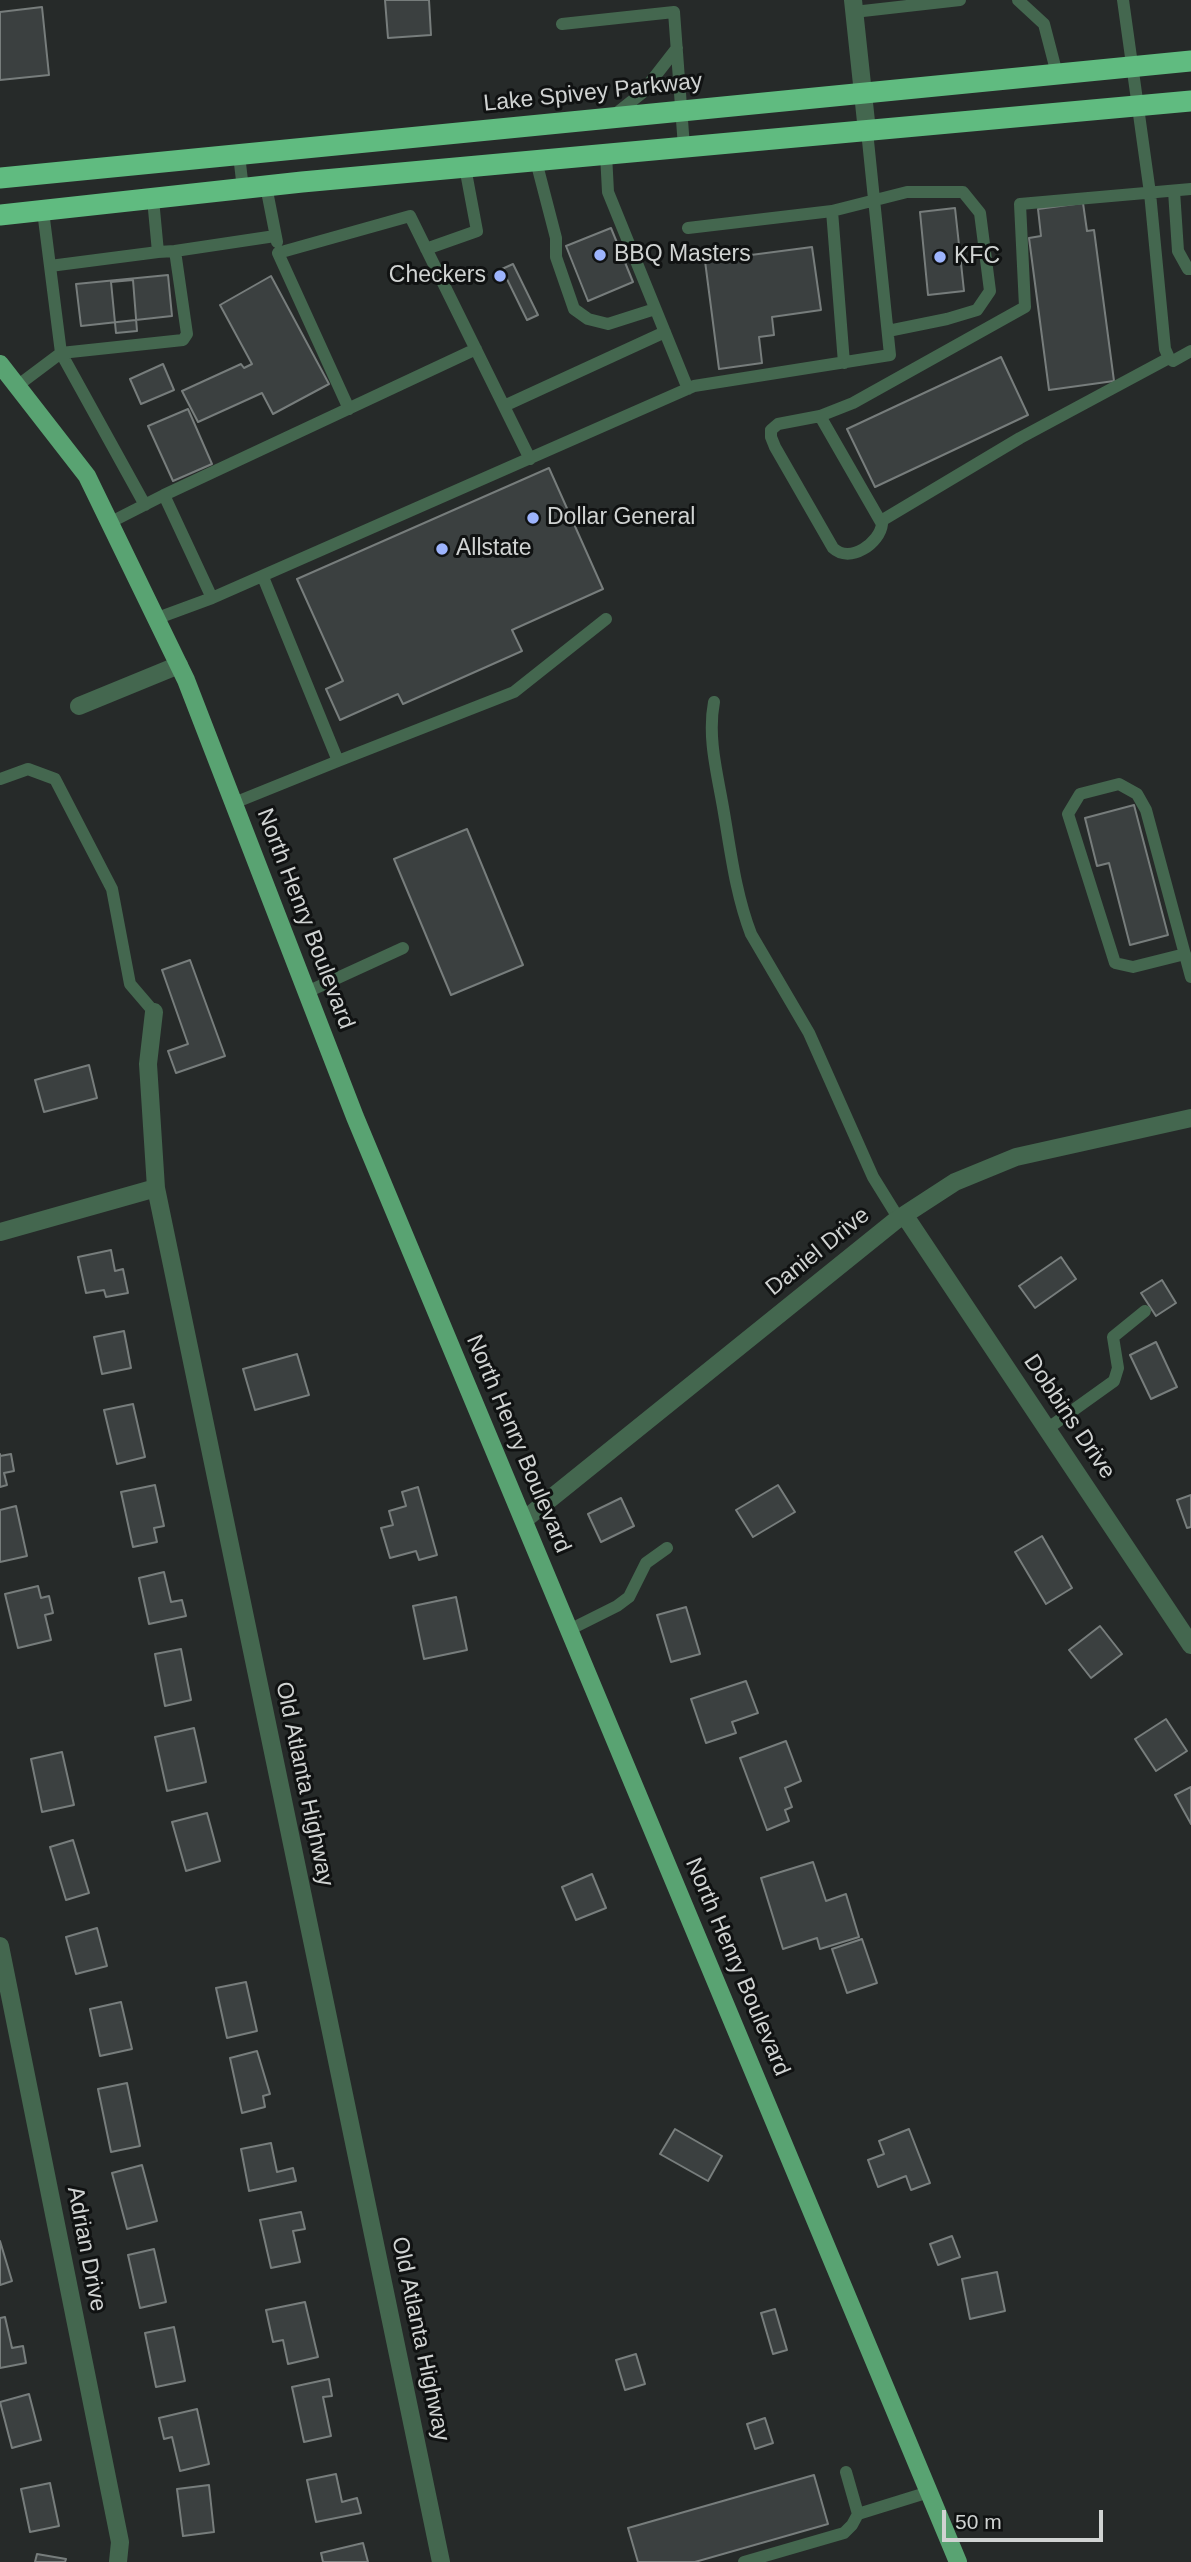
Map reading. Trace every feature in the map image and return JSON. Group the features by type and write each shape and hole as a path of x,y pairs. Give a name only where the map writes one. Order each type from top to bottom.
{"highway":[{"name":"Lake Spivey Parkway","path":"0,178 1191,61"},
{"path":"4,218 43,211 266,186 1190,101"}],"main road":[{"name":"North Henry Boulevard","path":"1,368 87,476 179,665 355,1117 958,2562"}],"street":[{"path":"854,6 867,131"},
{"path":"79,706 179,665"},
{"name":"Old Atlanta Highway","path":"154,1012 148,1064 156,1188 441,2562"},
{"name":"Daniel Drive","path":"524,1520 902,1218 955,1182 1016,1157 1191,1118"},
{"path":"0,1232 156,1188"},
{"name":"Dobbins Drive","path":"902,1218 1191,1645"},
{"name":"Adrian Drive","path":"0,1946 120,2542 118,2562"}],"lane":[{"path":"854,6 960,0"},
{"path":"1018,0 1044,24 1057,74"},
{"path":"1123,0 1150,193 1165,349 1173,361 1191,351"},
{"path":"562,24 674,12 684,147"},
{"path":"611,117 642,93 677,48"},
{"path":"155,619 263,577 688,388 890,355 867,131"},
{"path":"606,154 608,192 688,388"},
{"path":"239,155 243,189"},
{"path":"536,161 556,238 556,257 574,309 588,319 608,324 655,309"},
{"path":"426,249 477,231 466,167"},
{"path":"266,186 278,253 349,409"},
{"path":"820,416 881,521 881,532 876,539 856,553 839,554 834,548 775,447 771,430 778,424 820,416 853,403 1025,307 1020,204 1191,189"},
{"path":"1174,191 1178,251 1191,270"},
{"path":"688,228 832,211 908,192 963,192 980,213 990,291 977,310 888,331"},
{"path":"153,199 158,252"},
{"path":"43,211 61,353 145,505"},
{"path":"832,211 844,363"},
{"path":"278,253 410,216 530,458"},
{"path":"50,266 275,236"},
{"path":"17,386 61,353 183,340 187,334 175,251"},
{"path":"504,405 665,332"},
{"path":"109,523 476,349"},
{"path":"881,521 1020,438 1169,358"},
{"path":"164,495 212,598"},
{"path":"263,577 338,761"},
{"path":"234,803 291,778 514,692 606,619"},
{"path":"713,702 711,738 736,889 745,918 751,934 809,1033 873,1177 902,1218"},
{"path":"0,779 28,769 55,779 112,889 130,984 154,1012"},
{"path":"1185,954 1133,967 1115,962 1068,814 1080,793 1119,785 1137,794 1146,810 1185,954 1191,977"},
{"path":"307,992 403,948"},
{"path":"1047,1429 1114,1381 1118,1368 1112,1337 1145,1311"},
{"path":"569,1630 617,1606 629,1597 646,1563 667,1548"},
{"path":"846,2473 858,2514"},
{"path":"744,2562 844,2533 858,2514 929,2492"}],"building":[{"path":"385,0 429,0 431,35 388,38"},
{"path":"42,7 49,75 0,80 0,12"},
{"path":"1083,203 1087,231 1094,230 1114,381 1049,390 1029,238 1041,236 1038,209"},
{"path":"955,208 964,291 928,295 920,212"},
{"path":"611,228 633,282 588,301 566,246"},
{"path":"812,247 821,310 772,317 774,335 759,337 762,363 719,369 705,261"},
{"path":"513,264 538,315 527,320 502,269"},
{"path":"168,275 172,316 81,326 76,284"},
{"path":"271,276 329,384 273,414 262,393 198,422 182,391 241,364 244,368 252,364 220,305"},
{"path":"133,280 137,331 116,333 111,282"},
{"path":"1001,357 1028,415 875,487 847,429"},
{"path":"163,364 174,390 141,404 130,379"},
{"path":"188,409 212,464 173,481 148,426"},
{"path":"549,468 603,589 512,630 522,651 403,704 398,694 340,720 326,689 343,681 297,579"},
{"path":"1134,805 1168,935 1130,945 1109,863 1097,866 1085,818"},
{"path":"467,829 523,965 451,995 394,859"},
{"path":"190,960 225,1056 176,1073 168,1051 188,1044 162,970"},
{"path":"89,1065 97,1098 44,1112 35,1080"},
{"path":"111,1250 115,1271 123,1269 128,1293 106,1297 104,1290 86,1293 78,1257"},
{"path":"1061,1257 1076,1279 1035,1308 1019,1286"},
{"path":"1162,1280 1176,1303 1156,1316 1141,1293"},
{"path":"124,1331 131,1368 102,1374 94,1337"},
{"path":"1156,1342 1177,1387 1151,1399 1130,1355"},
{"path":"297,1354 309,1395 255,1410 243,1369"},
{"path":"133,1404 145,1457 117,1464 104,1410"},
{"path":"11,1454 14,1471 4,1473 7,1485 0,1487 0,1456"},
{"path":"155,1485 164,1526 154,1528 157,1542 133,1547 121,1492"},
{"path":"778,1485 795,1512 753,1537 736,1510"},
{"path":"418,1487 437,1555 419,1560 416,1551 390,1558 381,1528 393,1525 389,1511 406,1506 402,1492"},
{"path":"1191,1495 1191,1527 1187,1528 1177,1500"},
{"path":"621,1498 634,1526 601,1542 588,1514"},
{"path":"16,1506 27,1556 0,1562 0,1510"},
{"path":"1042,1536 1072,1588 1046,1604 1015,1552"},
{"path":"164,1572 171,1602 182,1600 186,1616 149,1624 139,1578"},
{"path":"38,1586 41,1598 49,1596 53,1613 45,1615 51,1640 18,1648 5,1594"},
{"path":"456,1597 467,1650 424,1659 413,1606"},
{"path":"686,1607 700,1654 671,1662 657,1615"},
{"path":"1100,1626 1122,1654 1091,1678 1069,1650"},
{"path":"181,1649 191,1700 165,1706 155,1654"},
{"path":"746,1681 758,1713 732,1722 736,1733 706,1743 691,1699"},
{"path":"1166,1719 1187,1751 1156,1771 1135,1739"},
{"path":"194,1728 206,1782 167,1791 155,1737"},
{"path":"786,1741 801,1781 785,1788 792,1807 785,1810 789,1821 767,1830 740,1758"},
{"path":"62,1752 74,1805 42,1812 31,1759"},
{"path":"1191,1787 1191,1824 1175,1795"},
{"path":"207,1813 220,1861 186,1871 172,1822"},
{"path":"73,1840 89,1893 66,1900 50,1847"},
{"path":"813,1862 826,1901 846,1894 859,1937 820,1949 817,1938 783,1949 761,1878"},
{"path":"592,1874 606,1908 576,1920 562,1887"},
{"path":"97,1928 107,1966 76,1974 66,1937"},
{"path":"862,1939 877,1983 847,1993 832,1949"},
{"path":"246,1982 257,2031 227,2038 216,1988"},
{"path":"121,2002 132,2049 100,2056 90,2009"},
{"path":"257,2051 270,2094 263,2096 265,2107 242,2113 230,2058"},
{"path":"127,2083 140,2146 111,2152 98,2089"},
{"path":"675,2129 722,2156 708,2181 660,2154"},
{"path":"909,2129 930,2183 911,2190 906,2176 878,2187 868,2160 884,2154 879,2141"},
{"path":"271,2143 277,2172 293,2168 296,2181 249,2191 241,2149"},
{"path":"142,2165 157,2221 127,2229 112,2173"},
{"path":"301,2212 305,2229 293,2231 300,2262 271,2268 260,2220"},
{"path":"952,2236 960,2257 938,2265 930,2244"},
{"path":"0,2241 12,2281 0,2285"},
{"path":"154,2249 166,2302 140,2308 128,2255"},
{"path":"997,2272 1005,2311 970,2319 962,2279"},
{"path":"305,2302 318,2357 288,2364 283,2340 273,2342 266,2310"},
{"path":"775,2309 787,2350 773,2354 761,2313"},
{"path":"5,2317 12,2348 23,2346 26,2363 0,2368 0,2318"},
{"path":"174,2327 185,2381 156,2387 145,2333"},
{"path":"636,2354 645,2384 625,2390 616,2360"},
{"path":"329,2379 332,2396 323,2397 331,2436 304,2442 292,2387"},
{"path":"29,2394 41,2440 12,2448 0,2402"},
{"path":"197,2409 209,2464 180,2471 172,2437 164,2439 159,2418"},
{"path":"765,2418 773,2443 755,2449 747,2424"},
{"path":"336,2474 342,2502 357,2498 361,2513 316,2522 307,2480"},
{"path":"814,2475 828,2524 695,2562 638,2562 628,2528"},
{"path":"50,2483 59,2526 30,2532 21,2489"},
{"path":"209,2485 214,2532 183,2536 177,2489"},
{"path":"363,2543 368,2562 323,2562 321,2553"},
{"path":"37,2554 66,2559 65,2562 35,2562"}],"place":[{"name":"BBQ Masters","path":"600,255"},
{"name":"KFC","path":"940,257"},
{"name":"Checkers","path":"500,276"},
{"name":"Dollar General","path":"533,518"},
{"name":"Allstate","path":"442,549"}]}
